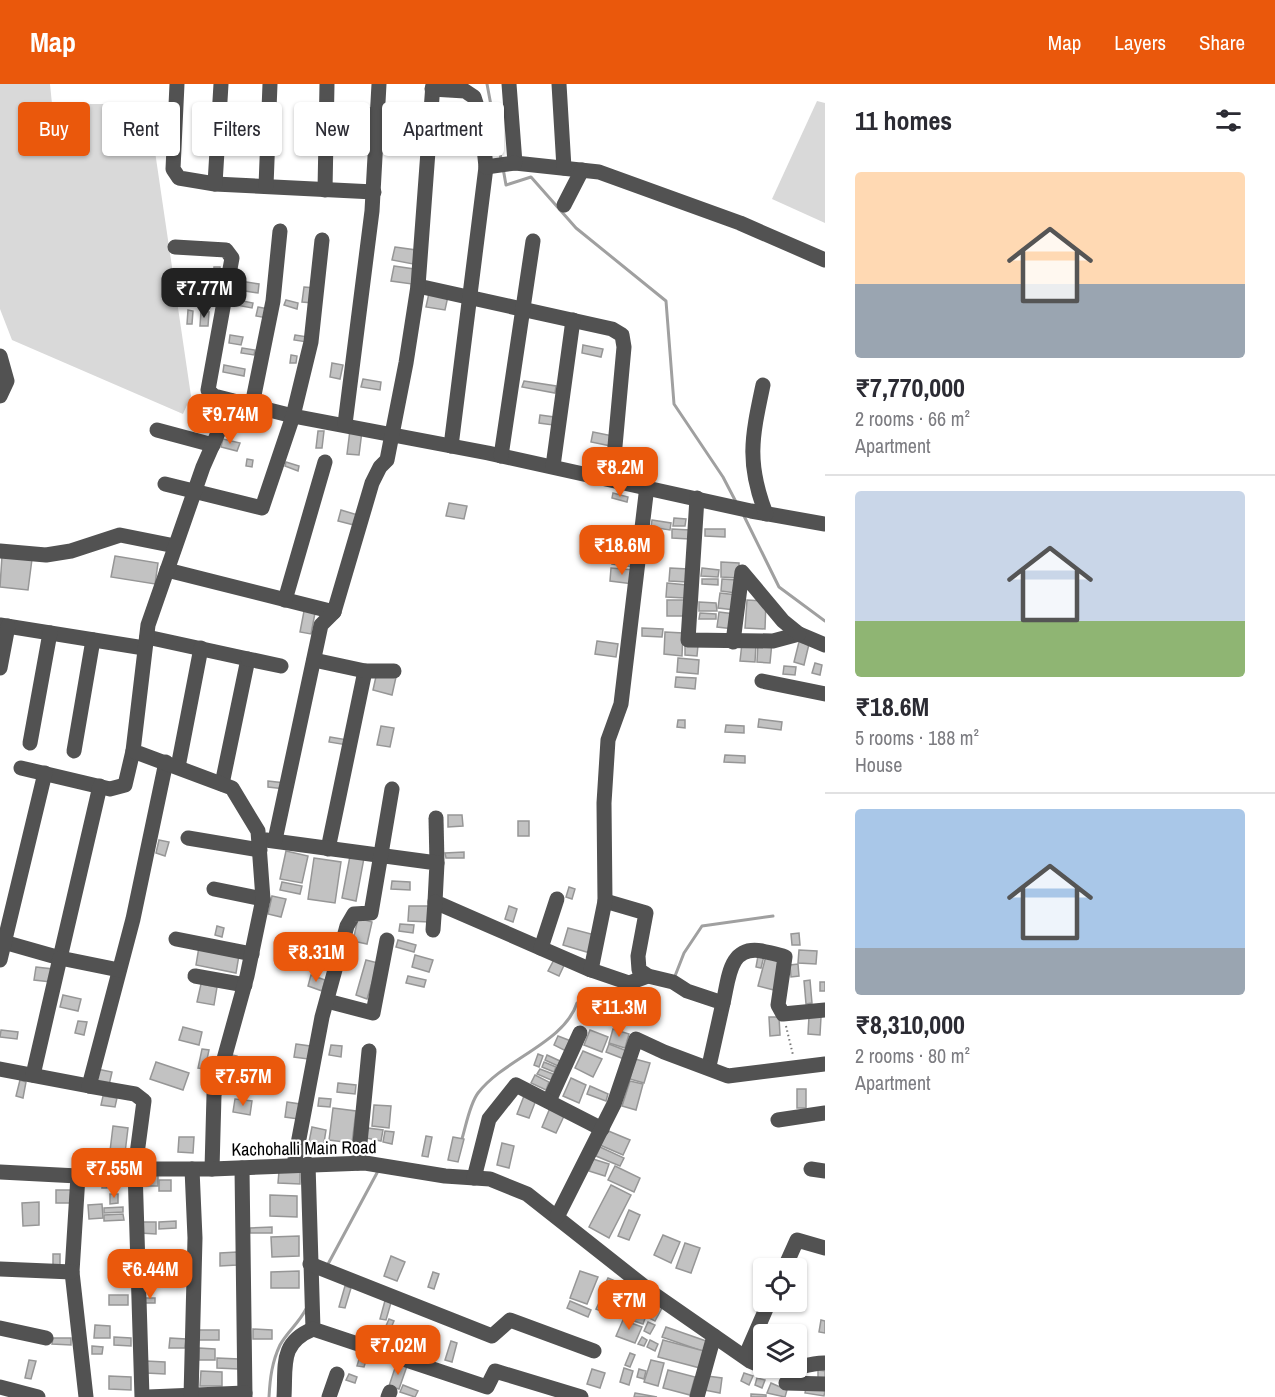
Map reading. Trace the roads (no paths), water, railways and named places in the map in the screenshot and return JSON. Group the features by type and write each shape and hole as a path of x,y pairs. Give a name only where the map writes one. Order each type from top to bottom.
{"street":[{"path":"177,84 173,169 179,178 189,182 215,184 374,192"},
{"path":"215,184 221,84"},
{"path":"266,186 270,84"},
{"path":"326,102 327,84"},
{"path":"345,424 374,192 379,84"},
{"path":"451,446 471,297 501,165 508,84"},
{"path":"559,84 564,168"},
{"path":"432,102 433,86 465,91 474,98 501,165"},
{"path":"370,117 382,119"},
{"path":"325,156 325,190"},
{"path":"212,1169 214,1095 245,985 263,899 264,843 314,660 321,625 334,612 372,483 380,467 387,460 393,434 418,286 429,156"},
{"path":"501,165 599,172 740,223 825,260"},
{"path":"564,205 582,170"},
{"path":"252,405 273,301 280,231"},
{"path":"165,483 262,508 293,416 311,342 322,240"},
{"path":"501,456 533,241"},
{"path":"175,247 226,250 232,258 208,390 214,396 293,416 345,424 553,466 758,512 825,524"},
{"path":"418,286 612,329 622,335 624,347 612,479"},
{"path":"553,466 573,320"},
{"path":"0,356 7,381 0,396"},
{"path":"758,512 751,457 763,385"},
{"path":"21,768 110,789 126,785 133,751 145,642 195,491 232,401"},
{"path":"158,430 213,445"},
{"path":"285,600 325,462"},
{"path":"591,970 605,901 604,803 608,740 621,704 647,486"},
{"path":"697,498 688,640 773,641 799,634"},
{"path":"0,551 46,555 71,551 120,535 176,546"},
{"path":"167,570 334,612"},
{"path":"734,642 742,572 783,621 799,634 825,645"},
{"path":"0,668 4,626 93,640 145,642 201,648 281,666"},
{"path":"30,743 50,633"},
{"path":"74,751 93,640"},
{"path":"89,1086 201,648"},
{"path":"222,784 248,659"},
{"path":"314,660 365,671 394,671"},
{"path":"328,849 365,671"},
{"path":"762,681 825,694"},
{"path":"133,751 232,788 264,843"},
{"path":"0,960 8,895 45,773"},
{"path":"33,1075 100,786"},
{"path":"313,1329 301,1165 322,1017 347,926 354,914 371,913 392,789"},
{"path":"433,930 437,863 436,818"},
{"path":"188,838 328,849 437,863"},
{"path":"214,889 263,899"},
{"path":"541,948 557,899"},
{"path":"605,901 645,914 638,956 639,970 648,976 673,982 687,991 723,1003"},
{"path":"435,902 591,970 629,983 648,976"},
{"path":"176,939 252,954"},
{"path":"327,1001 372,1013 387,940"},
{"path":"2,942 60,958 120,970"},
{"path":"709,1066 736,957 742,951 751,949 785,957 778,1005 783,1014 825,1010"},
{"path":"195,976 245,985"},
{"path":"549,1101 580,1033"},
{"path":"557,1217 614,1104 636,1039 664,1052 709,1066 728,1076 825,1064"},
{"path":"358,1163 369,1051"},
{"path":"0,1069 135,1094 144,1101 135,1169 142,1397"},
{"path":"474,1178 489,1119 516,1085 602,1129"},
{"path":"778,1120 825,1113"},
{"name":"Kachohalli Main Road","path":"0,1172 78,1176 135,1169 212,1169 358,1163 490,1179 527,1194 655,1295 753,1362"},
{"path":"148,1397 245,1395 242,1168"},
{"path":"191,1397 195,1238 192,1169"},
{"path":"78,1176 72,1272 86,1397"},
{"path":"789,1258 797,1240 825,1248"},
{"path":"310,1264 492,1336 510,1320 594,1351"},
{"path":"0,1269 72,1272"},
{"path":"745,1357 765,1312"},
{"path":"0,1328 46,1338"},
{"path":"284,1397 289,1346 297,1336 313,1329 487,1387 495,1371 581,1397"},
{"path":"697,1397 714,1336"},
{"path":"807,1364 825,1363"},
{"path":"329,1397 337,1374"},
{"path":"785,1378 825,1384"},
{"path":"0,1387 19,1395 38,1397"}],"waterway":[{"path":"487,84 501,159"},
{"path":"503,168 506,185 531,177 576,228 666,301 674,404 723,477 736,502"},
{"path":"744,516 779,587 825,621"},
{"path":"675,976 684,953 702,926 773,916"},
{"path":"461,1142 472,1104 489,1081 560,1029 570,1017 577,1003 599,1003 625,987"},
{"path":"327,1266 378,1171"},
{"path":"269,1397 277,1351 306,1309"}]}
